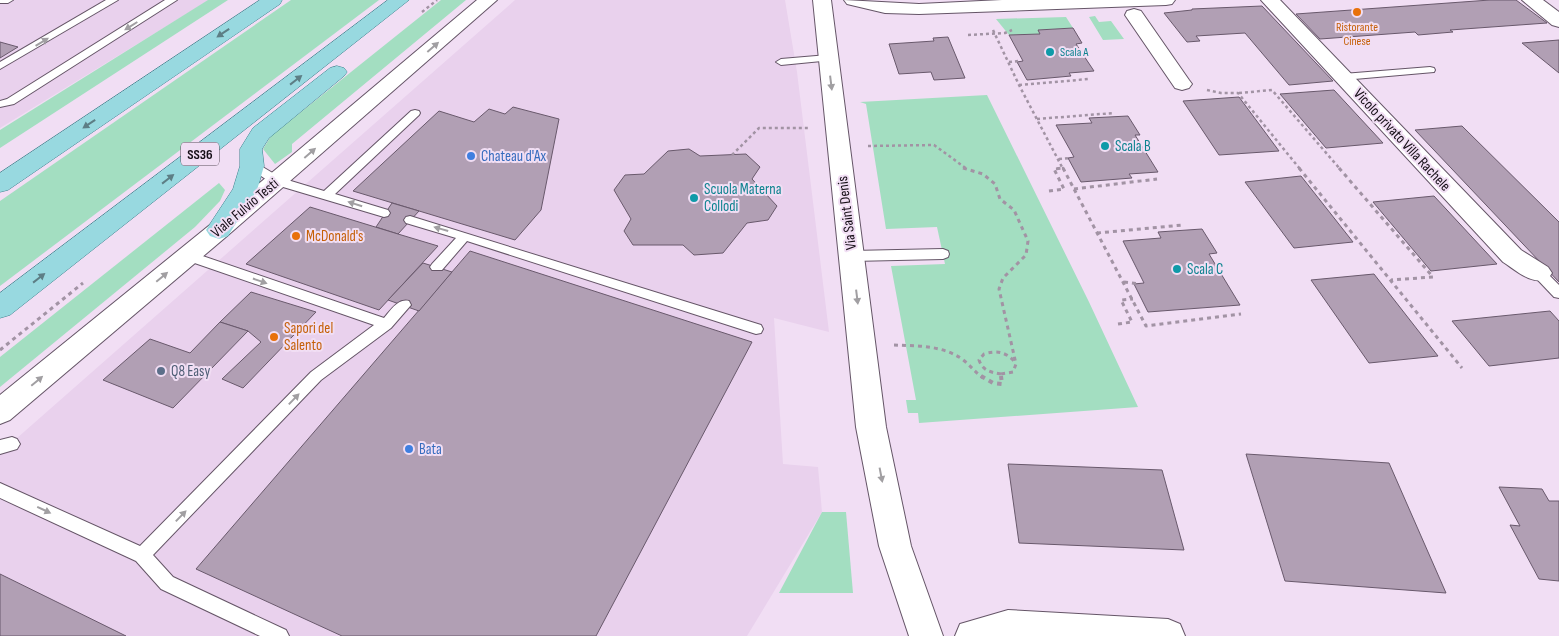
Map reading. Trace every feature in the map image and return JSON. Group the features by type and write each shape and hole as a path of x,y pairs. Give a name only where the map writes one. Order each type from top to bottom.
{"main road":[{"path":"219,230 245,190 252,166 251,149 261,133 357,56 400,0"},
{"name":"SS36","path":"0,308 400,0"},
{"path":"0,184 269,2"}],"street":[{"name":"Viale Fulvio Testi","path":"0,412 219,230 488,0"},
{"name":"Via Saint Denis","path":"822,0 871,427 895,546 926,636"},
{"path":"853,0 869,6 886,8 1166,0"},
{"name":"Vicolo privato Villa Rachele","path":"1270,0 1512,256 1539,273"},
{"path":"1531,0 1559,21"},
{"path":"1134,15 1182,84"},
{"path":"972,636 1012,631 1168,636"}],"lane":[{"path":"0,0 8,0"},
{"path":"0,66 113,0"},
{"path":"0,104 10,102 172,0"},
{"path":"781,62 828,58"},
{"path":"1343,77 1430,70"},
{"path":"326,196 415,113"},
{"path":"252,166 277,181 384,213"},
{"path":"410,220 756,329"},
{"path":"437,267 464,236"},
{"path":"852,256 943,254"},
{"path":"188,256 386,324"},
{"path":"1539,273 1559,293"},
{"path":"142,555 316,376 386,324 404,305"},
{"path":"0,490 142,555 167,583 280,636"}],"path":[{"path":"990,27 1146,326 1241,314"},
{"path":"968,36 1005,33"},
{"path":"1009,62 1019,61"},
{"path":"1019,85 1090,79"},
{"path":"1182,84 1221,93 1272,90 1433,277 1392,280"},
{"path":"1238,93 1462,368"},
{"path":"1036,117 1114,112"},
{"path":"732,155 759,128 810,128"},
{"path":"866,146 934,145 964,168 983,174 995,184 1000,199 1014,210 1028,241 1026,255 1003,278 999,289 1016,364 1013,372 1001,374 989,372 982,368 980,360 984,354 1002,352 1011,356 1016,364"},
{"path":"1059,158 1070,158"},
{"path":"1050,191 1064,189 1054,169 1064,168"},
{"path":"1074,189 1157,179"},
{"path":"1097,233 1183,226"},
{"path":"1124,282 1139,284"},
{"path":"1118,324 1132,322 1121,300 1132,299"},
{"path":"894,345 940,348 966,362 982,379 994,383 1002,384 1001,374"}],"shaded area":[{"path":"0,0 209,0 0,128"},
{"path":"515,0 785,0 797,72 829,332 774,318 783,464 818,467 822,512 747,636 0,636 0,453"}],"green space":[{"path":"208,0 228,0 0,148 0,130"},
{"path":"291,0 379,0 0,286 0,201"},
{"path":"441,0 466,0 292,144 292,152 275,164 263,149 271,136"},
{"path":"1095,16 1099,22 1111,21 1124,39 1103,40 1089,17"},
{"path":"1066,17 1073,28 1039,30 1040,34 1009,35 996,19"},
{"path":"987,95 1089,302 1138,407 919,423 918,413 908,413 906,400 916,400 891,266 945,264 937,227 886,229 866,104 860,102"},
{"path":"219,183 225,190 220,201 195,227 0,387 0,357"},
{"path":"822,512 846,512 853,593 779,593"}],"building":[{"path":"1490,0 1516,0 1547,23 1450,30 1453,32 1418,35 1415,32 1320,39 1296,14"},
{"path":"1262,6 1333,81 1289,85 1245,33 1196,36 1200,41 1187,42 1164,13 1192,9"},
{"name":"Scala A","path":"1073,28 1082,43 1076,44 1094,71 1069,73 1071,76 1027,80 1017,62 1023,61 1009,35 1040,34 1038,30"},
{"path":"948,37 965,78 934,80 931,72 899,74 889,44 934,41 933,38"},
{"path":"1559,40 1559,73 1522,43"},
{"path":"0,42 18,47 0,58"},
{"path":"1334,90 1383,143 1326,148 1280,94"},
{"path":"1239,97 1279,151 1219,155 1183,101"},
{"name":"Chateau d'Ax","path":"513,107 559,119 541,210 515,240 353,191 439,111 474,122 489,109 505,114"},
{"name":"Scala B","path":"1128,116 1140,135 1135,135 1158,172 1129,174 1132,178 1081,182 1068,158 1074,157 1056,125 1092,123 1089,118"},
{"path":"1462,126 1559,222 1559,282 1415,130"},
{"name":"Scuola Materna Collodi","path":"689,149 700,156 746,154 760,167 752,179 777,206 768,220 747,223 723,253 694,255 683,245 633,245 624,231 631,219 614,190 625,175 644,174 668,151"},
{"path":"1301,176 1353,242 1294,248 1245,182"},
{"path":"1434,196 1497,264 1431,271 1373,202"},
{"path":"392,203 419,211 398,234 376,227"},
{"path":"310,207 438,246 379,310 246,264"},
{"name":"Scala C","path":"1202,229 1217,253 1209,254 1240,305 1148,312 1134,284 1144,283 1123,241 1161,238 1158,232"},
{"path":"470,251 752,342 596,636 342,636 196,569"},
{"path":"423,263 452,272 419,311 388,300"},
{"path":"1374,274 1438,356 1369,363 1311,280"},
{"name":"Sapori del Salento","path":"251,292 316,312 243,388 222,379 261,342 248,331 220,322"},
{"path":"1550,311 1559,321 1559,358 1489,366 1452,321"},
{"path":"220,322 248,331 173,408 103,380 150,339 190,353"},
{"path":"1246,454 1389,463 1446,593 1285,581"},
{"path":"1008,464 1162,470 1184,550 1019,543"},
{"path":"1499,487 1542,489 1549,501 1559,501 1559,581 1539,579 1510,525 1520,526"},
{"path":"0,574 126,636 0,636"}],"place":[{"name":"Ristorante Cinese","path":"1357,12"},
{"name":"Scala A","path":"1050,52"},
{"name":"Scala B","path":"1105,146"},
{"name":"Chateau d'Ax","path":"471,156"},
{"name":"Scuola Materna Collodi","path":"694,198"},
{"name":"McDonald's","path":"296,236"},
{"name":"Scala C","path":"1177,269"},
{"name":"Sapori del Salento","path":"274,337"},
{"name":"Q8 Easy","path":"161,371"},
{"name":"Bata","path":"409,449"}]}
